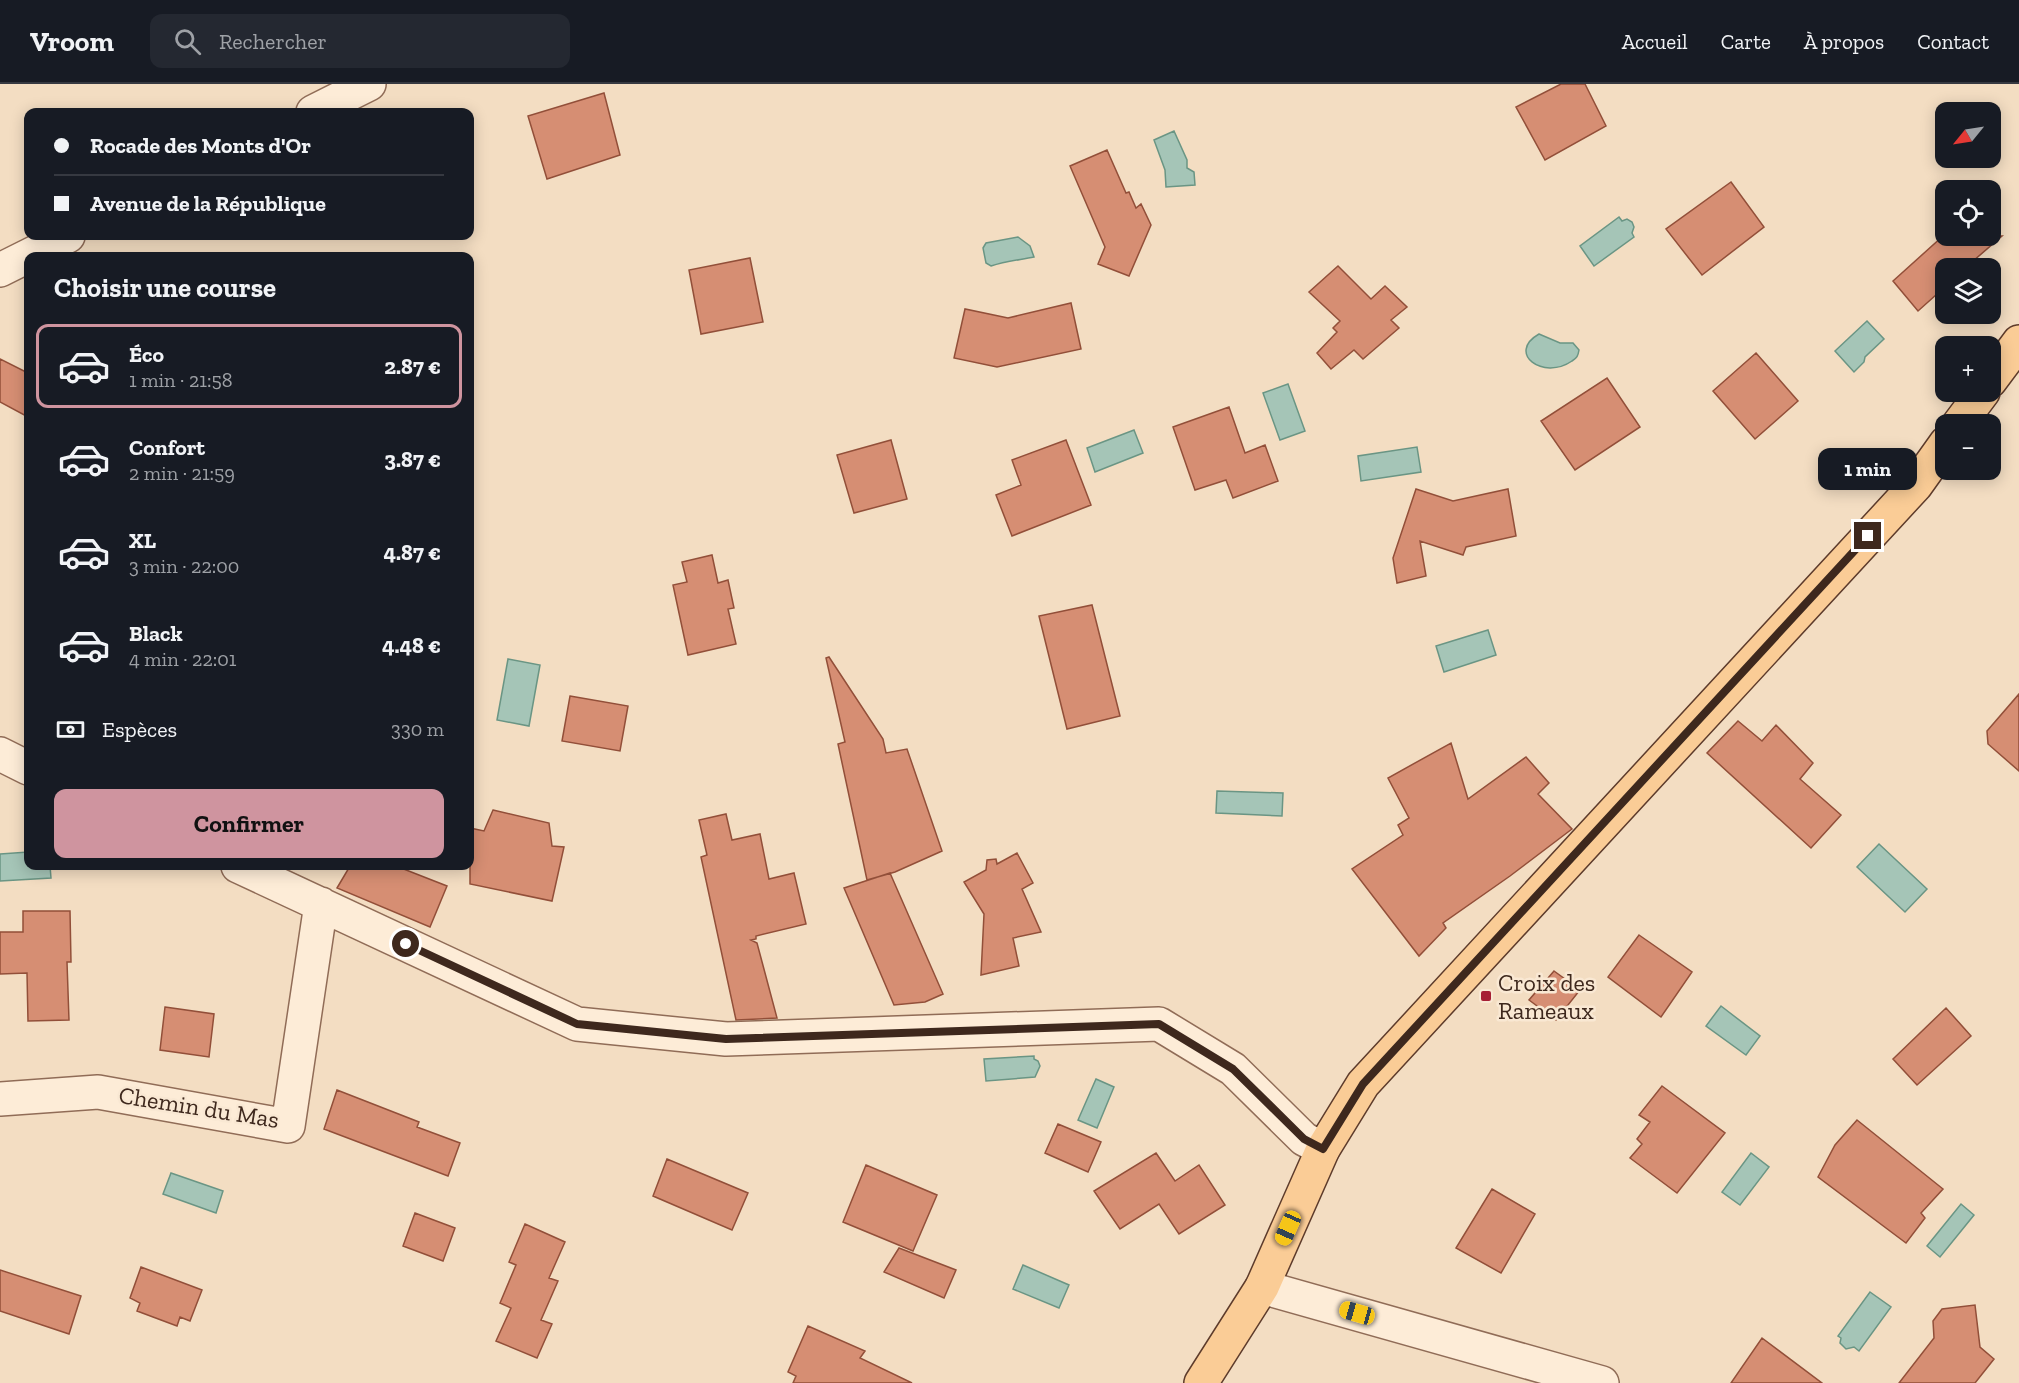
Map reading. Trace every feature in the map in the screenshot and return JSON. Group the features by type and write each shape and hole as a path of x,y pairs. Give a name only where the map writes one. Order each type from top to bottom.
{"main road":[{"path":"2001,366 2019,342"},
{"path":"1201,1383 1262,1287 1323,1149 1363,1084 1916,485 1935,458"}],"street":[{"path":"321,108 369,84"},
{"path":"36,252 60,240"},
{"path":"0,270 24,258"},
{"path":"0,754 24,766"},
{"path":"247,870 577,1024 726,1039 1159,1024 1233,1069 1304,1139 1323,1149"},
{"name":"Chemin du Mas","path":"0,1099 98,1092 288,1126 321,904"},
{"path":"1262,1287 1602,1383"}],"shaded area":[{"path":"1174,131 1187,160 1187,168 1194,172 1195,185 1166,187 1165,170 1154,140"},
{"path":"1619,217 1622,221 1627,219 1632,222 1634,237 1594,266 1580,246"},
{"path":"1018,237 1030,246 1034,257 991,266 986,263 983,248 986,243"},
{"path":"1867,321 1884,339 1865,357 1864,362 1854,372 1835,351"},
{"path":"1539,334 1560,343 1573,343 1579,350 1577,357 1561,366 1550,368 1532,362 1527,356 1526,349 1530,341"},
{"path":"1288,384 1305,431 1280,440 1263,393"},
{"path":"1134,430 1143,453 1095,472 1087,448"},
{"path":"1417,447 1421,472 1361,481 1358,456"},
{"path":"1488,630 1496,655 1444,672 1436,646"},
{"path":"508,659 540,665 529,726 497,720"},
{"path":"1217,791 1283,793 1282,816 1216,813"},
{"path":"1879,844 1927,889 1905,912 1857,867"},
{"path":"24,852 24,870 50,870 51,878 0,881 0,854"},
{"path":"1721,1006 1760,1036 1746,1055 1706,1026"},
{"path":"1034,1056 1040,1066 1035,1077 986,1081 984,1059"},
{"path":"1096,1079 1114,1087 1097,1128 1078,1120"},
{"path":"1751,1153 1769,1167 1740,1205 1722,1192"},
{"path":"171,1173 223,1191 216,1213 163,1194"},
{"path":"1961,1204 1974,1215 1940,1257 1927,1246"},
{"path":"1023,1265 1069,1285 1059,1308 1013,1289"},
{"path":"1870,1292 1891,1307 1859,1351 1854,1347 1846,1349 1840,1343 1841,1338 1838,1336"}],"building":[{"path":"1561,84 1585,84 1606,126 1545,160 1516,107"},
{"path":"604,93 620,155 547,179 528,116"},
{"path":"1107,150 1126,193 1129,192 1136,208 1141,204 1151,225 1129,276 1098,264 1105,247 1070,166"},
{"path":"1731,182 1764,227 1702,275 1666,229"},
{"path":"1935,243 1935,246 1990,246 1977,258 1935,258 1935,296 1918,311 1893,281"},
{"path":"750,258 763,322 701,334 689,270"},
{"path":"1338,266 1371,299 1385,286 1407,307 1391,320 1399,328 1363,359 1354,350 1331,369 1317,353 1337,332 1333,328 1340,321 1309,292"},
{"path":"1071,303 1081,349 997,367 954,358 965,309 1008,318"},
{"path":"1756,353 1798,401 1755,439 1713,391"},
{"path":"0,359 24,371 24,415 0,402"},
{"path":"1607,378 1640,427 1575,470 1541,421"},
{"path":"1229,407 1245,453 1265,445 1278,481 1233,498 1226,480 1195,490 1173,427"},
{"path":"891,440 907,499 854,513 837,455"},
{"path":"1066,440 1091,505 1012,536 996,495 1021,485 1012,460"},
{"path":"1416,489 1453,501 1508,489 1516,536 1466,547 1463,555 1420,541 1426,576 1397,583 1393,558"},
{"path":"712,555 718,583 728,580 734,608 728,609 736,644 688,655 673,585 687,582 682,562"},
{"path":"1092,605 1120,716 1067,729 1039,616"},
{"path":"829,657 883,739 886,753 907,749 942,851 895,872 867,880 838,744 845,742 826,658"},
{"path":"2019,694 2019,771 1988,744 1987,731"},
{"path":"570,696 628,706 620,751 562,741"},
{"path":"1738,721 1762,741 1776,725 1813,763 1800,779 1841,815 1811,848 1707,753"},
{"path":"1451,743 1468,799 1526,757 1549,783 1538,794 1572,829 1443,923 1446,928 1419,956 1352,869 1403,835 1398,825 1409,818 1388,778"},
{"path":"493,810 549,823 552,846 564,847 552,901 470,884 470,870 474,870 474,829 484,831"},
{"path":"726,814 732,840 760,834 769,879 794,873 806,924 756,936 756,939 751,940 757,943 777,1018 736,1020 701,857 707,855 699,820"},
{"path":"1017,853 1033,883 1022,889 1041,932 1013,938 1019,966 981,975 984,914 964,882 986,870 987,860 996,859 997,864"},
{"path":"348,870 406,870 447,886 430,927 337,888"},
{"path":"890,873 943,994 925,1002 894,1005 844,888"},
{"path":"23,911 70,911 71,962 67,962 69,1020 28,1021 27,973 0,974 0,932 23,932"},
{"path":"1639,935 1692,972 1661,1017 1608,977"},
{"path":"1554,971 1580,990 1556,1020 1529,1000"},
{"path":"165,1007 214,1014 209,1057 160,1050"},
{"path":"1946,1008 1971,1036 1917,1085 1893,1059"},
{"path":"1662,1086 1725,1133 1677,1193 1630,1158 1642,1144 1637,1139 1650,1122 1639,1115"},
{"path":"337,1090 419,1122 417,1127 460,1143 448,1176 324,1129"},
{"path":"1857,1120 1943,1189 1921,1213 1925,1218 1906,1243 1818,1177 1835,1145"},
{"path":"1058,1124 1101,1142 1088,1172 1045,1153"},
{"path":"1156,1153 1175,1181 1199,1165 1225,1205 1179,1234 1159,1204 1120,1229 1094,1191"},
{"path":"667,1159 748,1193 732,1230 653,1196"},
{"path":"866,1165 937,1195 913,1251 843,1222"},
{"path":"1492,1189 1535,1214 1501,1273 1456,1248"},
{"path":"415,1213 455,1228 443,1261 403,1246"},
{"path":"525,1224 565,1242 549,1278 558,1281 541,1320 552,1324 537,1358 496,1341 511,1308 500,1303 516,1265 509,1262"},
{"path":"899,1248 956,1270 944,1298 884,1272"},
{"path":"141,1267 202,1290 190,1321 180,1317 177,1326 137,1311 140,1303 130,1298"},
{"path":"0,1270 81,1296 69,1334 0,1311"},
{"path":"1975,1305 1980,1347 1994,1359 1975,1383 1899,1383 1934,1338 1933,1321 1942,1309"},
{"path":"808,1326 865,1351 860,1358 912,1383 793,1383 796,1376 788,1372"},
{"path":"1762,1338 1822,1383 1731,1383"}],"place":[{"name":"Croix des Rameaux","path":"1486,996"}],"route":[{"path":"406,944 577,1024 726,1039 1159,1024 1233,1069 1304,1139 1323,1149 1363,1084 1868,536"}]}
